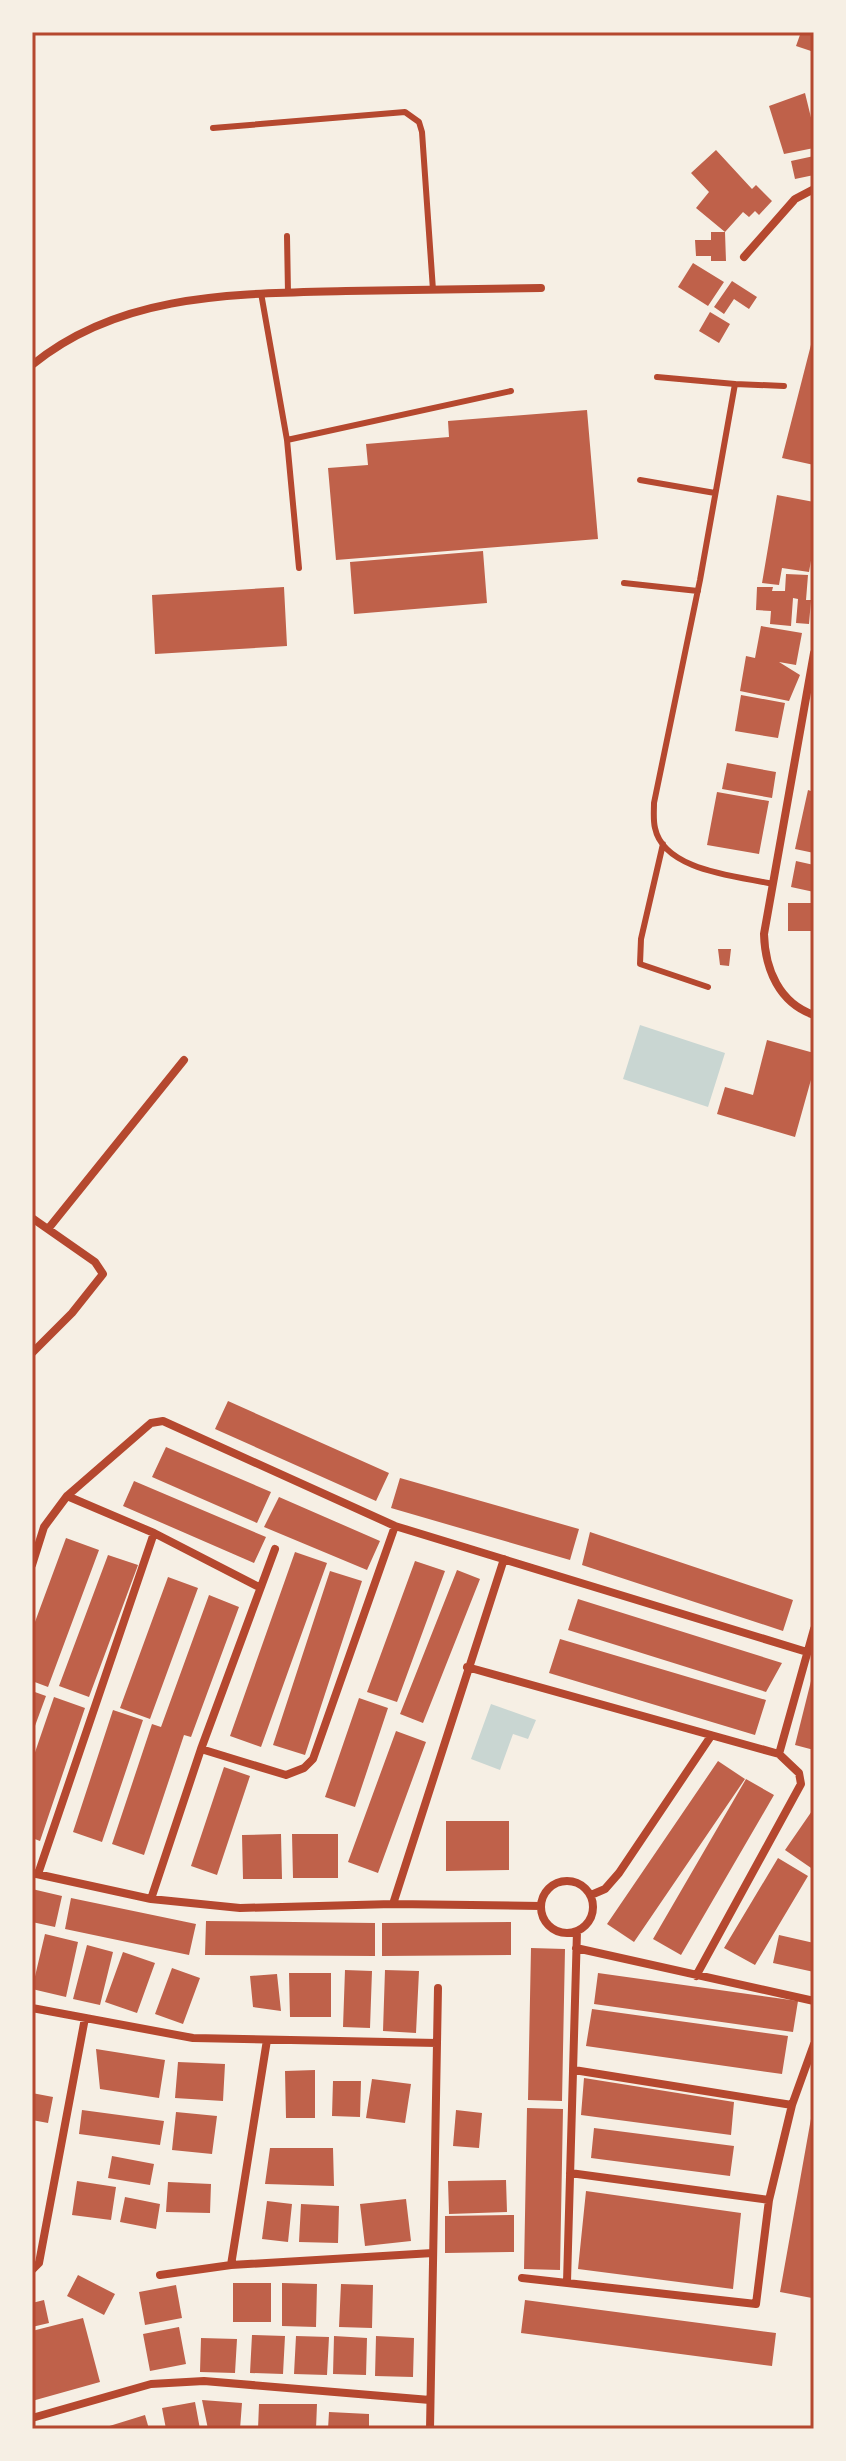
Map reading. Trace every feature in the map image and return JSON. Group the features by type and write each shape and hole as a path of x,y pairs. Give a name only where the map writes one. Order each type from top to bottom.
{"street":[{"path":"744,257 795,199 814,189"},
{"path":"32,365 56,345 107,319 179,300 261,293 541,288"},
{"path":"814,653 810,693 764,934 768,966 779,990 805,1012 814,1015"},
{"path":"48,1229 184,1060"},
{"path":"32,1218 95,1262 103,1274 72,1313 32,1353"},
{"path":"32,1565 44,1527 67,1496 151,1423 163,1421 395,1526 807,1652"},
{"path":"67,1496 154,1533 259,1587"},
{"path":"201,1749 286,1775 304,1768 313,1759 395,1526"},
{"path":"154,1533 35,1874 151,1899 240,1908 393,1904 541,1906"},
{"path":"151,1899 201,1749 275,1549"},
{"path":"393,1904 504,1559"},
{"path":"779,1754 814,1629"},
{"path":"467,1667 779,1754 801,1776 801,1784 696,1976"},
{"path":"591,1895 605,1889 619,1873 711,1736"},
{"path":"557,1883 576,1883 591,1895 592,1916 586,1925 566,1933 548,1925 541,1906 550,1888 557,1883"},
{"path":"567,2282 577,1931"},
{"path":"576,1948 814,2001"},
{"path":"430,2429 438,1988"},
{"path":"32,2008 193,2038 437,2043"},
{"path":"32,2270 39,2263 85,2018"},
{"path":"231,2265 267,2040"},
{"path":"522,2278 756,2304 769,2200 792,2105 814,2044"},
{"path":"574,2070 792,2105"},
{"path":"570,2173 769,2200"},
{"path":"160,2275 231,2265 433,2253"},
{"path":"32,2418 151,2384 204,2381 430,2400"}],"lane":[{"path":"213,128 405,112 413,116 422,132 433,290"},
{"path":"287,236 288,293"},
{"path":"261,293 287,440 299,568"},
{"path":"657,377 784,386"},
{"path":"735,384 698,591 654,803 655,829 674,856 688,864 773,884"},
{"path":"287,440 511,391"},
{"path":"640,480 715,493"},
{"path":"624,583 698,591"},
{"path":"663,844 641,939 640,964 708,987"}],"shaded area":[{"path":"640,1025 725,1053 708,1107 623,1079"},
{"path":"491,1704 536,1720 528,1739 513,1734 500,1770 471,1759"}],"building":[{"path":"801,32 814,36 814,52 796,46"},
{"path":"805,93 814,130 814,148 784,154 769,106"},
{"path":"716,150 752,189 756,185 772,201 759,215 755,211 749,217 743,212 725,232 696,208 709,192 691,173"},
{"path":"814,156 814,175 795,179 791,161"},
{"path":"711,232 725,232 726,261 711,261 711,256 696,256 695,240 711,240"},
{"path":"693,263 724,282 708,306 678,287"},
{"path":"732,281 757,297 749,309 734,299 724,314 714,307"},
{"path":"710,312 730,324 719,343 699,331"},
{"path":"814,333 814,465 782,458"},
{"path":"587,410 598,539 336,560 328,468 368,465 366,444 449,437 448,421"},
{"path":"777,495 814,502 814,543 809,572 782,568 779,585 762,583"},
{"path":"483,551 487,603 354,614 350,562"},
{"path":"786,574 808,575 806,600 811,600 809,624 796,623 798,599 793,598 791,626 770,624 771,611 756,610 757,587 785,591"},
{"path":"284,587 287,646 155,654 152,595"},
{"path":"761,626 802,633 796,665 779,662 800,675 789,701 740,691 746,656 755,658"},
{"path":"741,695 785,703 778,738 735,731"},
{"path":"727,763 776,772 772,798 722,789"},
{"path":"808,790 814,792 814,853 795,849"},
{"path":"717,792 769,801 759,854 707,845"},
{"path":"796,861 814,865 814,892 791,887"},
{"path":"788,903 814,903 814,931 788,931"},
{"path":"718,949 731,949 729,966 720,965"},
{"path":"767,1040 814,1053 814,1069 795,1137 717,1114 725,1087 753,1095"},
{"path":"228,1401 389,1473 376,1501 215,1429"},
{"path":"166,1447 271,1492 257,1523 152,1477"},
{"path":"400,1478 579,1529 570,1560 391,1508"},
{"path":"134,1481 266,1537 254,1563 123,1506"},
{"path":"279,1497 380,1541 367,1570 264,1527"},
{"path":"590,1532 793,1600 783,1631 582,1565"},
{"path":"66,1538 99,1550 48,1687 32,1681 32,1630"},
{"path":"295,1552 327,1563 261,1747 230,1736"},
{"path":"108,1555 138,1565 89,1697 59,1686"},
{"path":"415,1561 445,1571 397,1702 367,1692"},
{"path":"457,1570 480,1579 423,1723 400,1714"},
{"path":"330,1571 362,1581 305,1755 273,1745"},
{"path":"168,1577 198,1588 150,1719 120,1708"},
{"path":"209,1595 239,1607 191,1737 184,1735 144,1855 112,1844 152,1724 161,1727"},
{"path":"578,1599 782,1663 766,1692 568,1630"},
{"path":"560,1639 766,1700 755,1735 549,1673"},
{"path":"814,1673 814,1750 795,1745"},
{"path":"32,1691 46,1696 32,1734"},
{"path":"54,1697 85,1708 40,1841 32,1838 32,1761"},
{"path":"359,1698 388,1708 355,1807 325,1797"},
{"path":"113,1710 143,1720 102,1842 73,1832"},
{"path":"396,1731 426,1742 378,1873 348,1862"},
{"path":"718,1761 745,1779 634,1942 607,1924"},
{"path":"224,1767 250,1776 217,1875 191,1866"},
{"path":"746,1779 774,1795 681,1955 653,1939"},
{"path":"814,1808 814,1870 785,1850"},
{"path":"446,1821 509,1821 509,1870 446,1871"},
{"path":"281,1834 282,1879 243,1879 242,1835"},
{"path":"292,1834 338,1834 338,1878 293,1878"},
{"path":"778,1858 808,1876 755,1965 724,1948"},
{"path":"32,1889 62,1896 55,1927 32,1922"},
{"path":"71,1898 196,1924 189,1955 65,1929"},
{"path":"206,1921 375,1923 375,1956 205,1955"},
{"path":"511,1922 511,1955 382,1956 382,1923"},
{"path":"45,1934 78,1942 66,1997 32,1989"},
{"path":"779,1935 814,1943 814,1972 773,1963"},
{"path":"87,1945 113,1952 100,2005 73,1999"},
{"path":"531,1948 565,1949 562,2101 528,2100"},
{"path":"123,1952 155,1963 137,2013 105,2002"},
{"path":"172,1968 200,1978 183,2024 155,2014"},
{"path":"345,1970 372,1971 370,2028 343,2027"},
{"path":"385,1970 419,1971 416,2033 383,2031"},
{"path":"289,1973 331,1973 331,2017 290,2017"},
{"path":"598,1973 798,2001 793,2032 594,2004"},
{"path":"277,1974 281,2011 253,2007 250,1976"},
{"path":"592,2009 788,2036 782,2074 586,2046"},
{"path":"96,2049 165,2060 159,2098 100,2089"},
{"path":"178,2062 225,2064 223,2101 175,2098"},
{"path":"315,2070 315,2118 286,2118 285,2071"},
{"path":"584,2078 734,2102 731,2135 581,2115"},
{"path":"372,2079 411,2084 405,2123 366,2118"},
{"path":"333,2081 361,2081 360,2117 332,2116"},
{"path":"32,2093 53,2097 48,2123 32,2120"},
{"path":"527,2108 563,2109 560,2270 524,2269"},
{"path":"82,2110 164,2121 160,2145 79,2134"},
{"path":"456,2110 482,2113 479,2148 453,2146"},
{"path":"176,2112 217,2116 212,2154 172,2150"},
{"path":"812,2113 814,2287 812,2298 780,2292"},
{"path":"594,2128 734,2146 730,2176 591,2158"},
{"path":"270,2148 333,2148 334,2186 265,2184"},
{"path":"112,2156 154,2164 150,2185 108,2178"},
{"path":"506,2180 507,2212 449,2214 448,2181"},
{"path":"77,2181 116,2187 111,2220 72,2215"},
{"path":"168,2182 211,2184 210,2213 166,2212"},
{"path":"586,2191 741,2213 733,2289 578,2269"},
{"path":"125,2197 160,2204 156,2229 120,2222"},
{"path":"406,2199 411,2241 365,2246 360,2204"},
{"path":"267,2201 292,2204 288,2242 262,2239"},
{"path":"301,2204 339,2206 338,2243 299,2242"},
{"path":"514,2215 514,2252 445,2253 445,2216"},
{"path":"78,2275 115,2294 104,2315 67,2296"},
{"path":"233,2283 271,2283 271,2322 233,2322"},
{"path":"282,2283 317,2284 316,2327 282,2326"},
{"path":"341,2284 373,2285 372,2328 339,2327"},
{"path":"176,2285 182,2318 145,2325 139,2292"},
{"path":"44,2300 49,2323 32,2327 32,2303"},
{"path":"525,2300 776,2333 772,2366 521,2333"},
{"path":"83,2318 100,2382 32,2401 32,2331"},
{"path":"179,2327 186,2364 150,2371 143,2334"},
{"path":"252,2335 285,2336 283,2374 250,2373"},
{"path":"296,2336 329,2337 327,2375 294,2374"},
{"path":"334,2336 367,2338 366,2375 333,2374"},
{"path":"376,2336 414,2338 413,2377 375,2376"},
{"path":"201,2338 237,2339 235,2373 200,2372"},
{"path":"202,2400 242,2403 240,2429 208,2429"},
{"path":"195,2402 200,2429 166,2429 162,2408"},
{"path":"259,2404 317,2404 316,2429 258,2429"},
{"path":"329,2412 369,2414 369,2429 328,2429"},
{"path":"145,2415 149,2429 103,2429 103,2428"}]}
